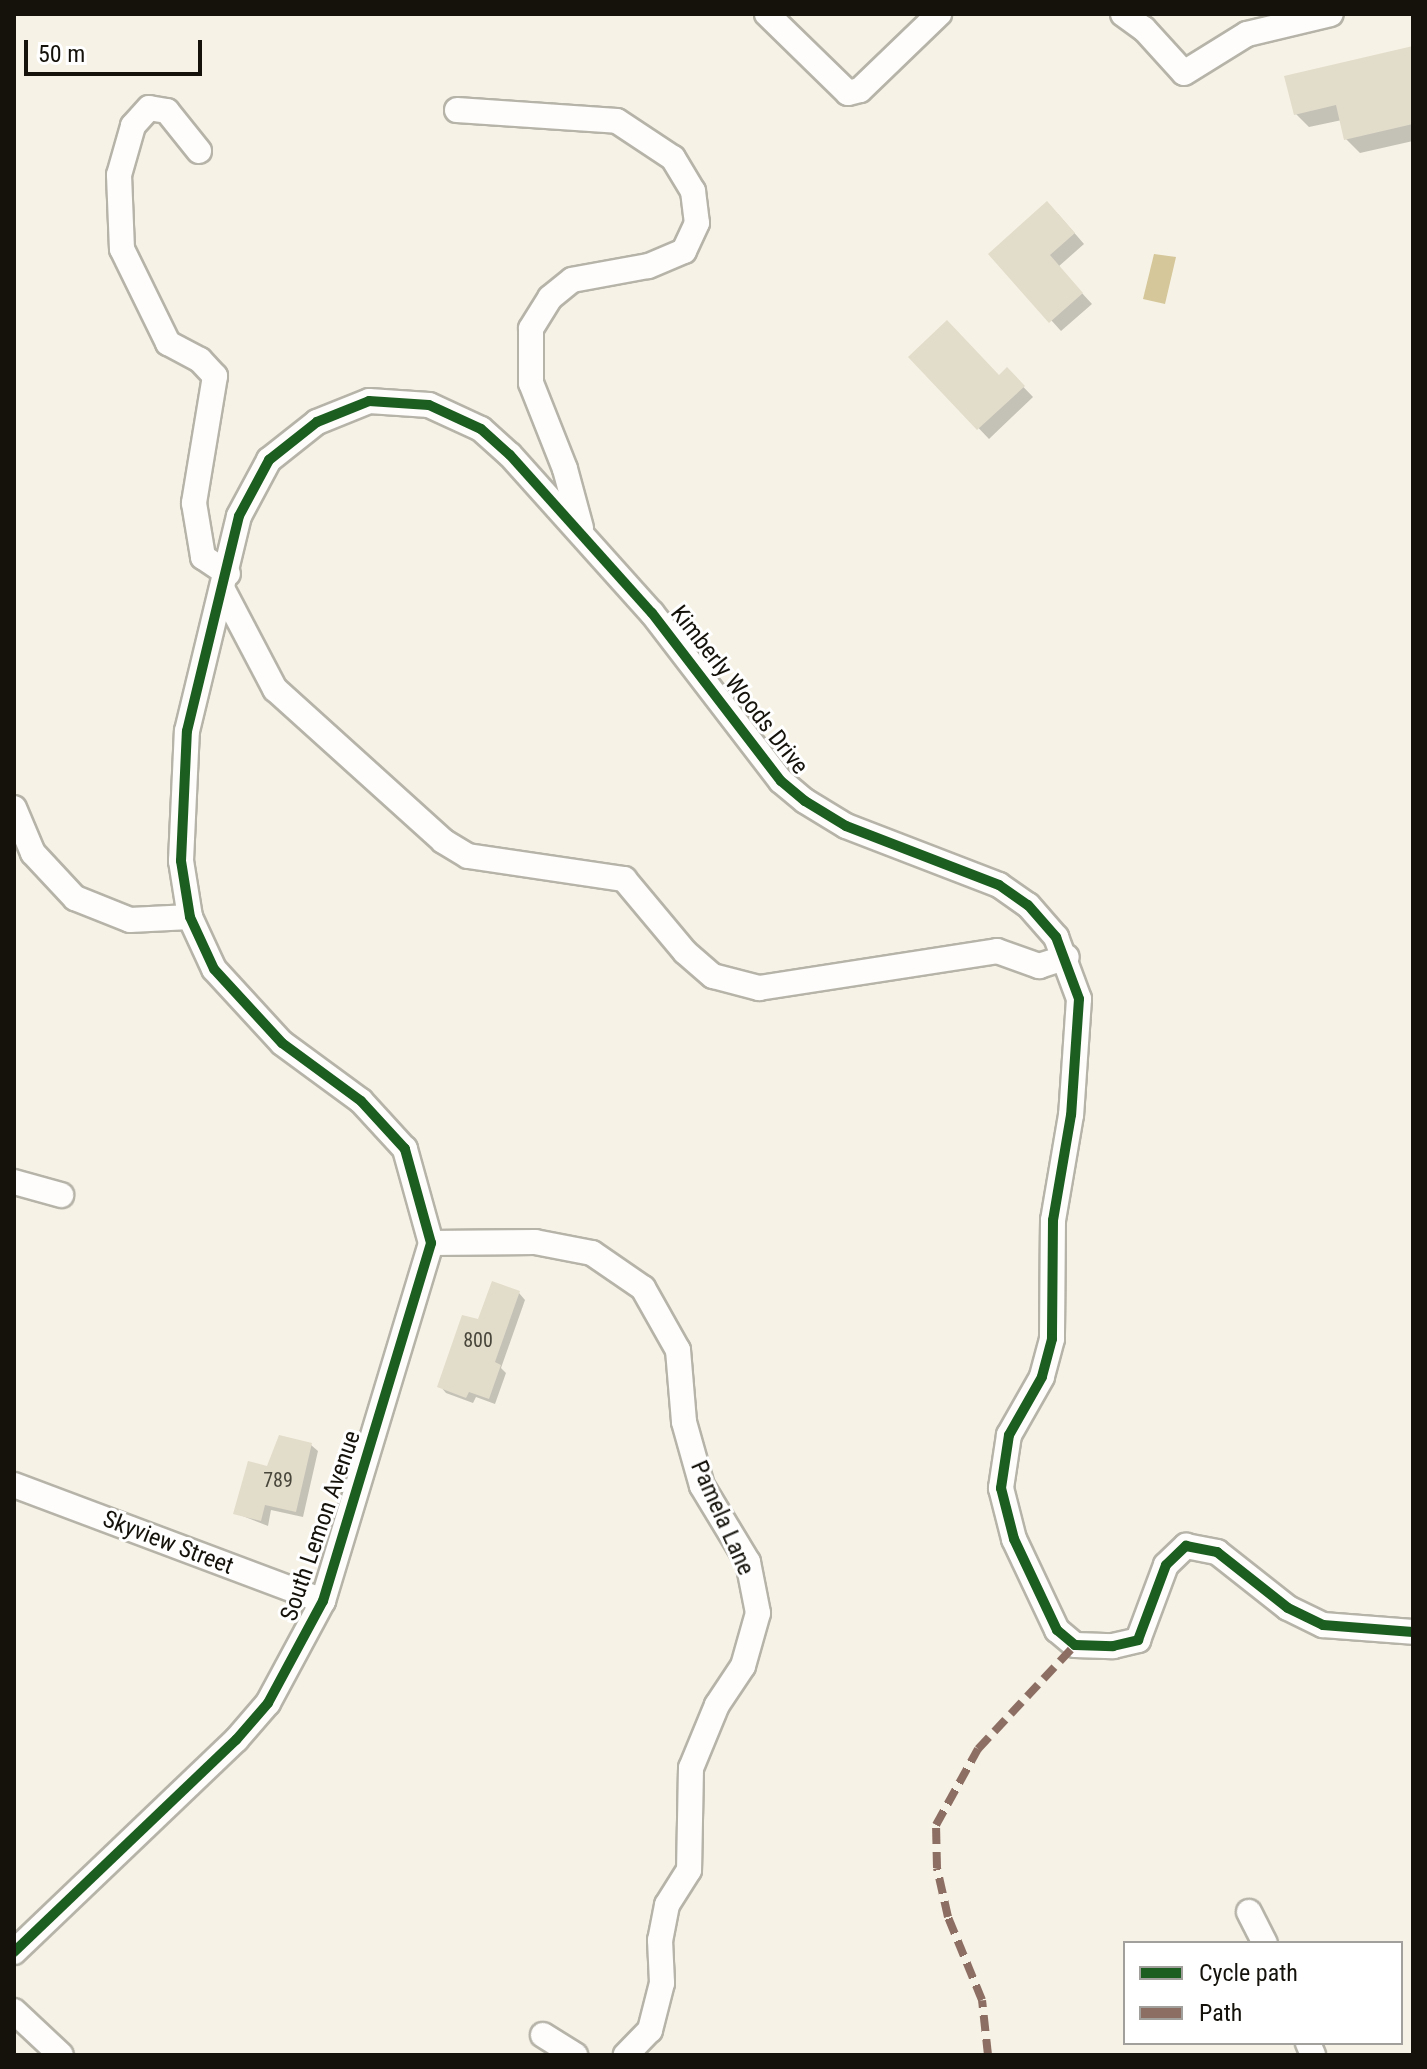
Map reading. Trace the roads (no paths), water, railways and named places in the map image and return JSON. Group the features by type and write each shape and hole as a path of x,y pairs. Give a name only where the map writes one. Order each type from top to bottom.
{"street":[{"path":"767,14 821,72 848,93 860,90 939,14"},
{"path":"1123,14 1144,29 1184,73 1247,34 1331,14"},
{"path":"199,151 167,111 149,108 133,126 119,175 122,249 168,343 200,360 215,376 194,503 203,557 226,583 275,689 443,841 468,856 624,879 685,952 713,976 759,988 997,951 1039,966 1067,957"},
{"path":"457,110 617,121 673,158 693,191 697,223 684,251 648,266 572,280 550,298 531,329 531,383 565,469 582,534"},
{"name":"Kimberly Woods Drive","path":"431,1243 405,1149 361,1101 282,1043 214,969 190,917 181,861 187,731 226,583 239,516 269,460 317,422 369,401 429,405 481,429 582,534 652,613 781,781 846,826 1010,892 1043,920 1067,957 1079,999 1071,1115 1053,1220 1052,1339 1042,1377 1009,1435 1001,1488 1014,1539 1038,1598 1057,1630 1075,1645 1113,1646 1138,1640 1166,1565 1186,1546 1217,1552 1288,1608 1323,1625 1413,1632"},
{"path":"14,808 33,853 75,898 130,920 190,917"},
{"path":"14,1182 61,1195"},
{"name":"Pamela Lane","path":"431,1243 535,1242 592,1253 643,1288 678,1350 684,1422 702,1486 748,1562 758,1613 743,1666 717,1705 691,1768 689,1870 667,1905 660,1940 662,1983 650,2030 626,2055"},
{"name":"South Lemon Avenue","path":"14,1952 236,1740 268,1703 323,1601 431,1243"},
{"name":"Skyview Street","path":"14,1485 323,1601"},
{"path":"1249,1912 1264,1941"},
{"path":"14,2011 61,2055"},
{"path":"543,2035 575,2055"}]}
